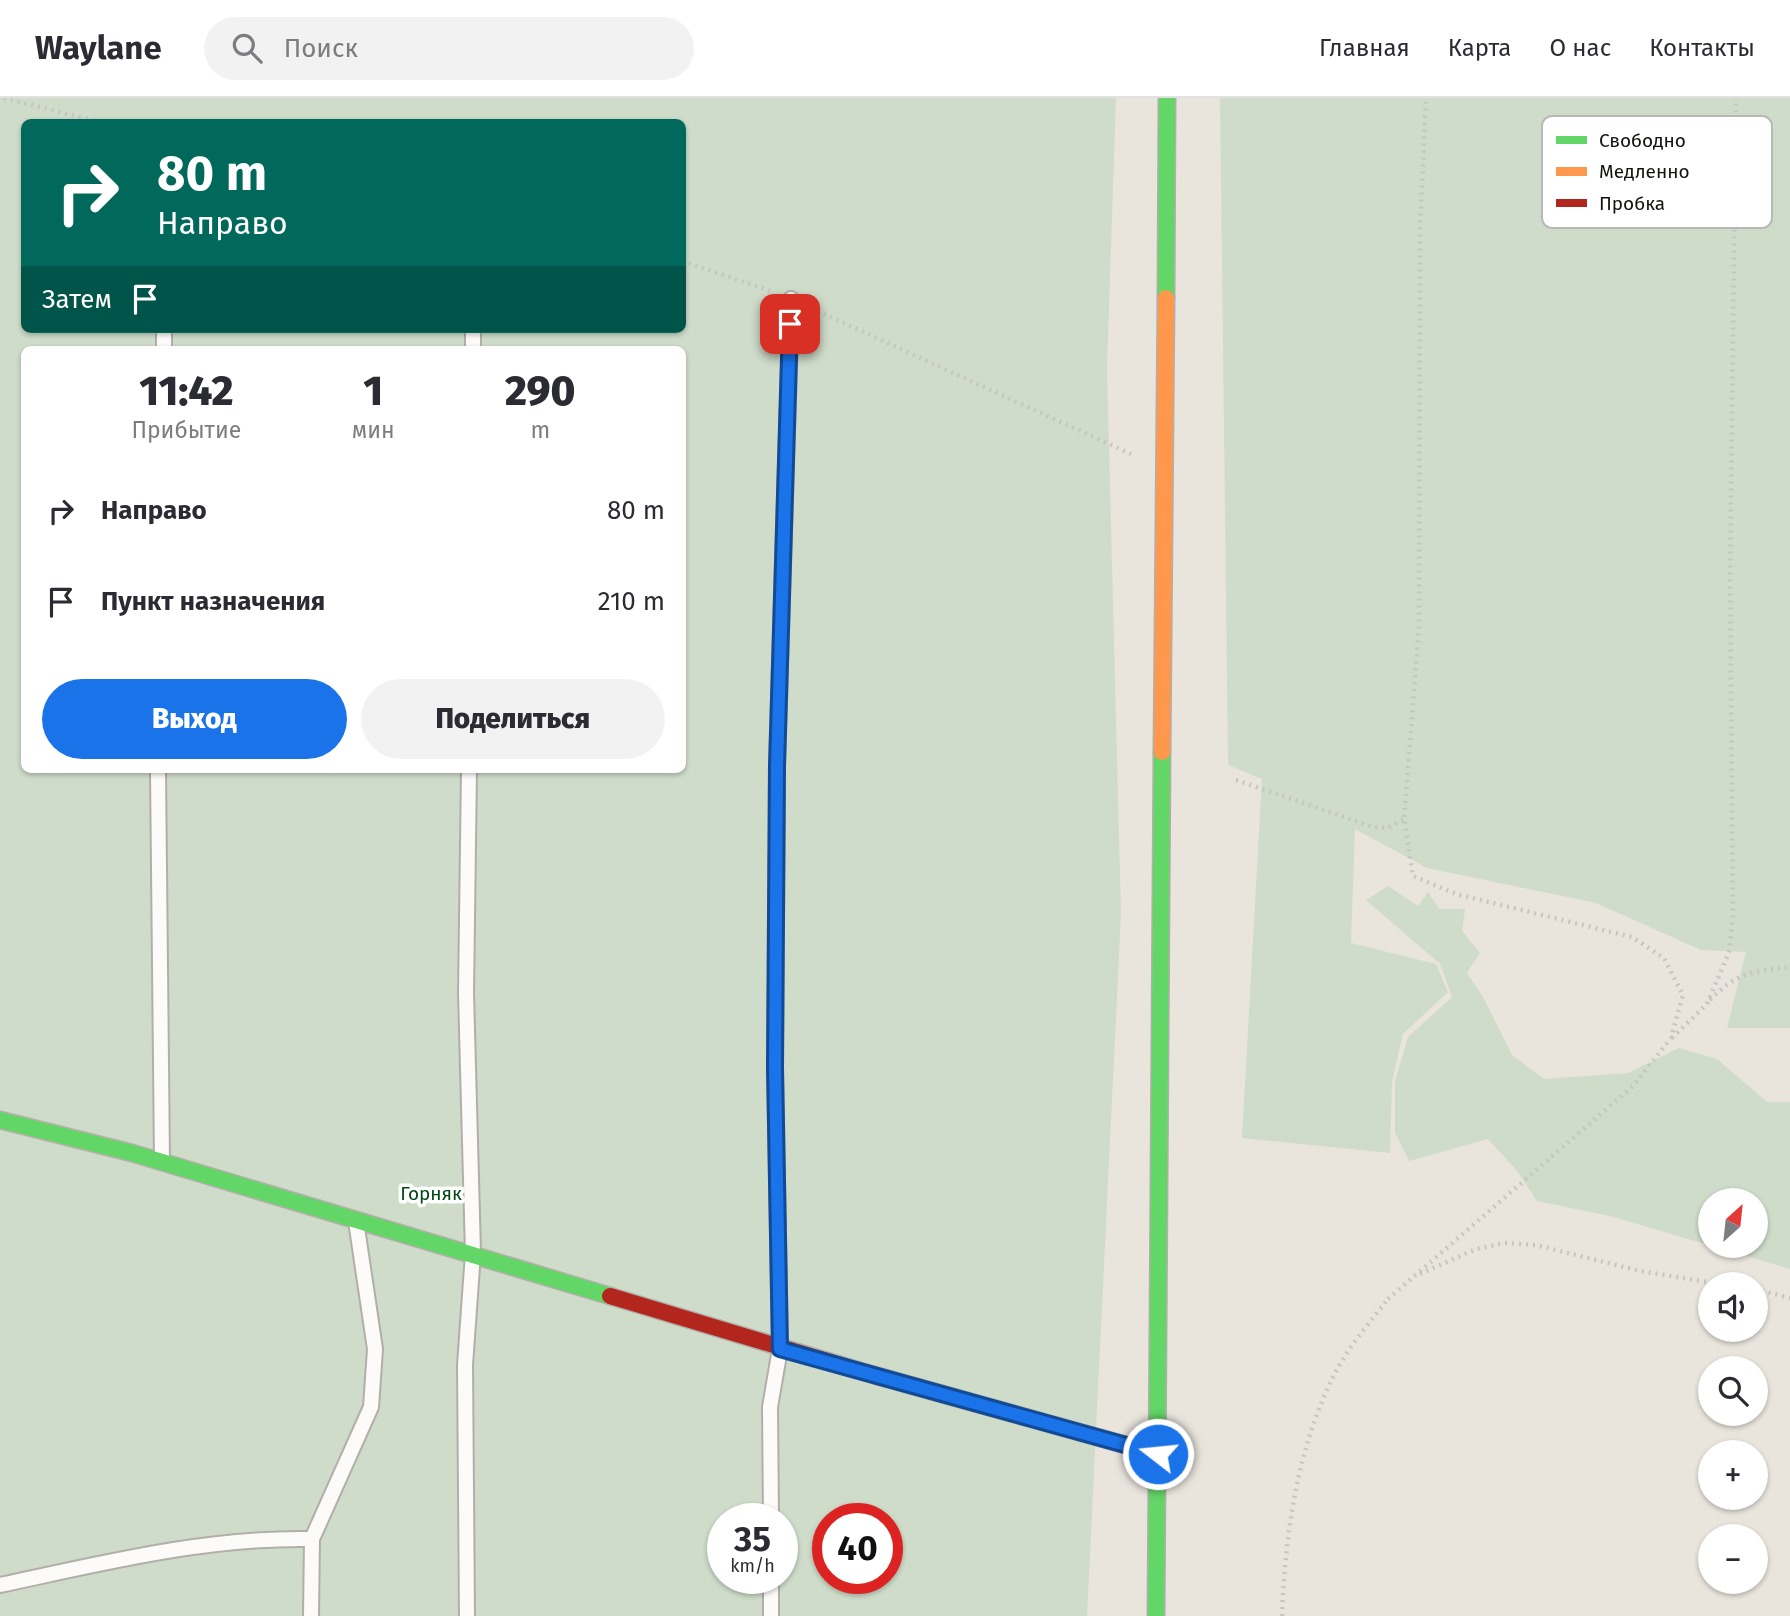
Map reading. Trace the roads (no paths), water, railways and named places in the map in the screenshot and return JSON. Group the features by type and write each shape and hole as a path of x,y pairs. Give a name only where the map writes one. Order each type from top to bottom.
{"main road":[{"path":"1156,1616 1167,98"},
{"path":"0,1120 162,1162 473,1253 780,1349 1158,1454"}],"lane":[{"path":"771,1503 770,1407 780,1349 775,1068 777,766 791,299"},
{"path":"158,773 162,1162"},
{"path":"467,1616 466,1365 473,1253 466,993 469,773"},
{"path":"311,1616 312,1539 371,1407 375,1349 356,1220"},
{"path":"0,1585 176,1548 269,1538 312,1539"},
{"path":"771,1594 771,1616"}],"park label":[{"name":"Горняк","path":"431,1193"}]}
